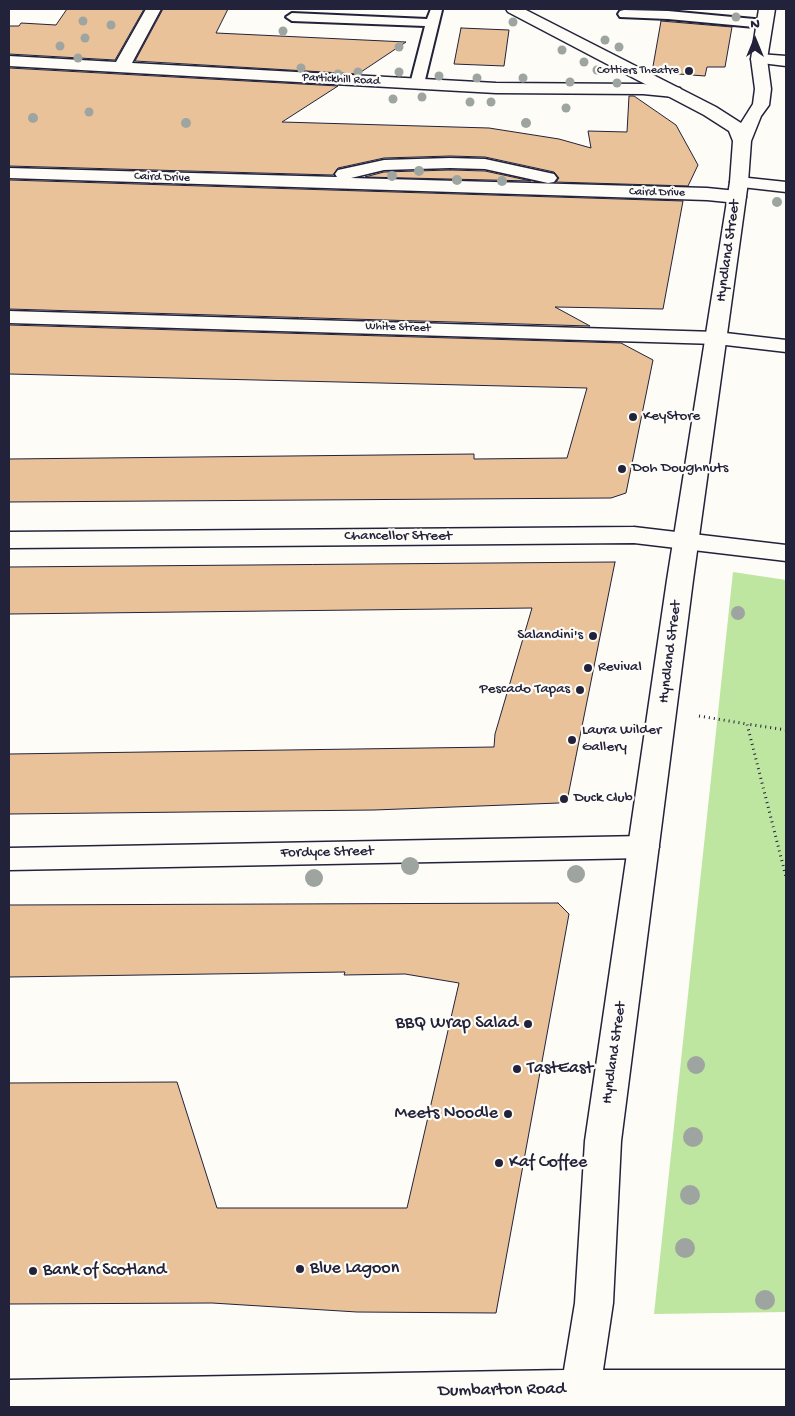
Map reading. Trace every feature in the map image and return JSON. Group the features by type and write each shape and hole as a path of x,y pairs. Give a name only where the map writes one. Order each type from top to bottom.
{"street":[{"path":"121,68 153,9"},
{"path":"516,9 723,119 736,128 742,141"},
{"name":"Hyndland Street","path":"579,1398 594,1303 603,1141 686,540 738,190 742,141 753,116 761,105 763,89 759,59 766,16"},
{"path":"759,59 786,62"},
{"name":"Partickhill Road","path":"9,61 496,88 643,89 674,92"},
{"name":"Caird Drive","path":"9,173 707,194 786,187"},
{"name":"White Street","path":"9,317 717,338 786,346"},
{"name":"Chancellor Street","path":"9,540 634,535 786,554"},
{"name":"Fordyce Street","path":"9,859 644,847"},
{"name":"Dumbarton Road","path":"9,1400 579,1398 786,1390"}],"lane":[{"path":"417,84 436,9"},
{"path":"624,14 766,16"},
{"path":"292,17 433,23"}],"path":[{"path":"663,710 786,730"},
{"path":"747,724 786,877"}],"green space":[{"path":"733,572 786,580 786,1312 654,1314"}],"building":[{"path":"67,9 144,9 115,60 9,54 9,26 19,26 21,23 56,25"},
{"path":"163,9 228,9 216,33 406,42 358,74 135,61"},
{"path":"661,21 732,27 725,67 707,67 705,76 652,72"},
{"path":"461,28 509,30 504,66 454,64"},
{"path":"9,68 338,86 282,122 489,128 559,139 591,148 588,131 627,132 629,96 634,96 676,125 698,165 688,186 556,182 559,178 554,172 485,157 384,158 338,168 333,175 9,166"},
{"path":"485,171 531,181 365,177 384,172"},
{"path":"9,180 683,201 663,309 555,307 590,326 9,309"},
{"path":"9,325 621,343 653,360 626,493 611,498 9,502 9,459 474,454 474,459 567,458 587,388 9,374"},
{"path":"615,562 568,796 559,803 374,810 9,814 9,754 494,747 495,734 532,608 9,614 9,567"},
{"path":"558,903 569,914 496,1313 357,1312 212,1303 9,1304 9,1083 177,1082 217,1208 407,1208 459,983 405,974 344,975 345,972 9,977 9,905"}],"place":[{"name":"Cottiers Theatre","path":"689,71"},
{"name":"KeyStore","path":"633,417"},
{"name":"Doh Doughnuts","path":"622,469"},
{"name":"Salandini's","path":"593,636"},
{"name":"Revival","path":"588,668"},
{"name":"Pescado Tapas","path":"580,690"},
{"name":"Laura Wilder Gallery","path":"572,740"},
{"name":"Duck Club","path":"564,799"},
{"name":"BBQ Wrap Salad","path":"528,1024"},
{"name":"TastEast","path":"517,1069"},
{"name":"Meets Noodle","path":"508,1114"},
{"name":"Kaf Coffee","path":"499,1163"},
{"name":"Blue Lagoon","path":"300,1269"},
{"name":"Bank of Scotland","path":"33,1271"}]}
